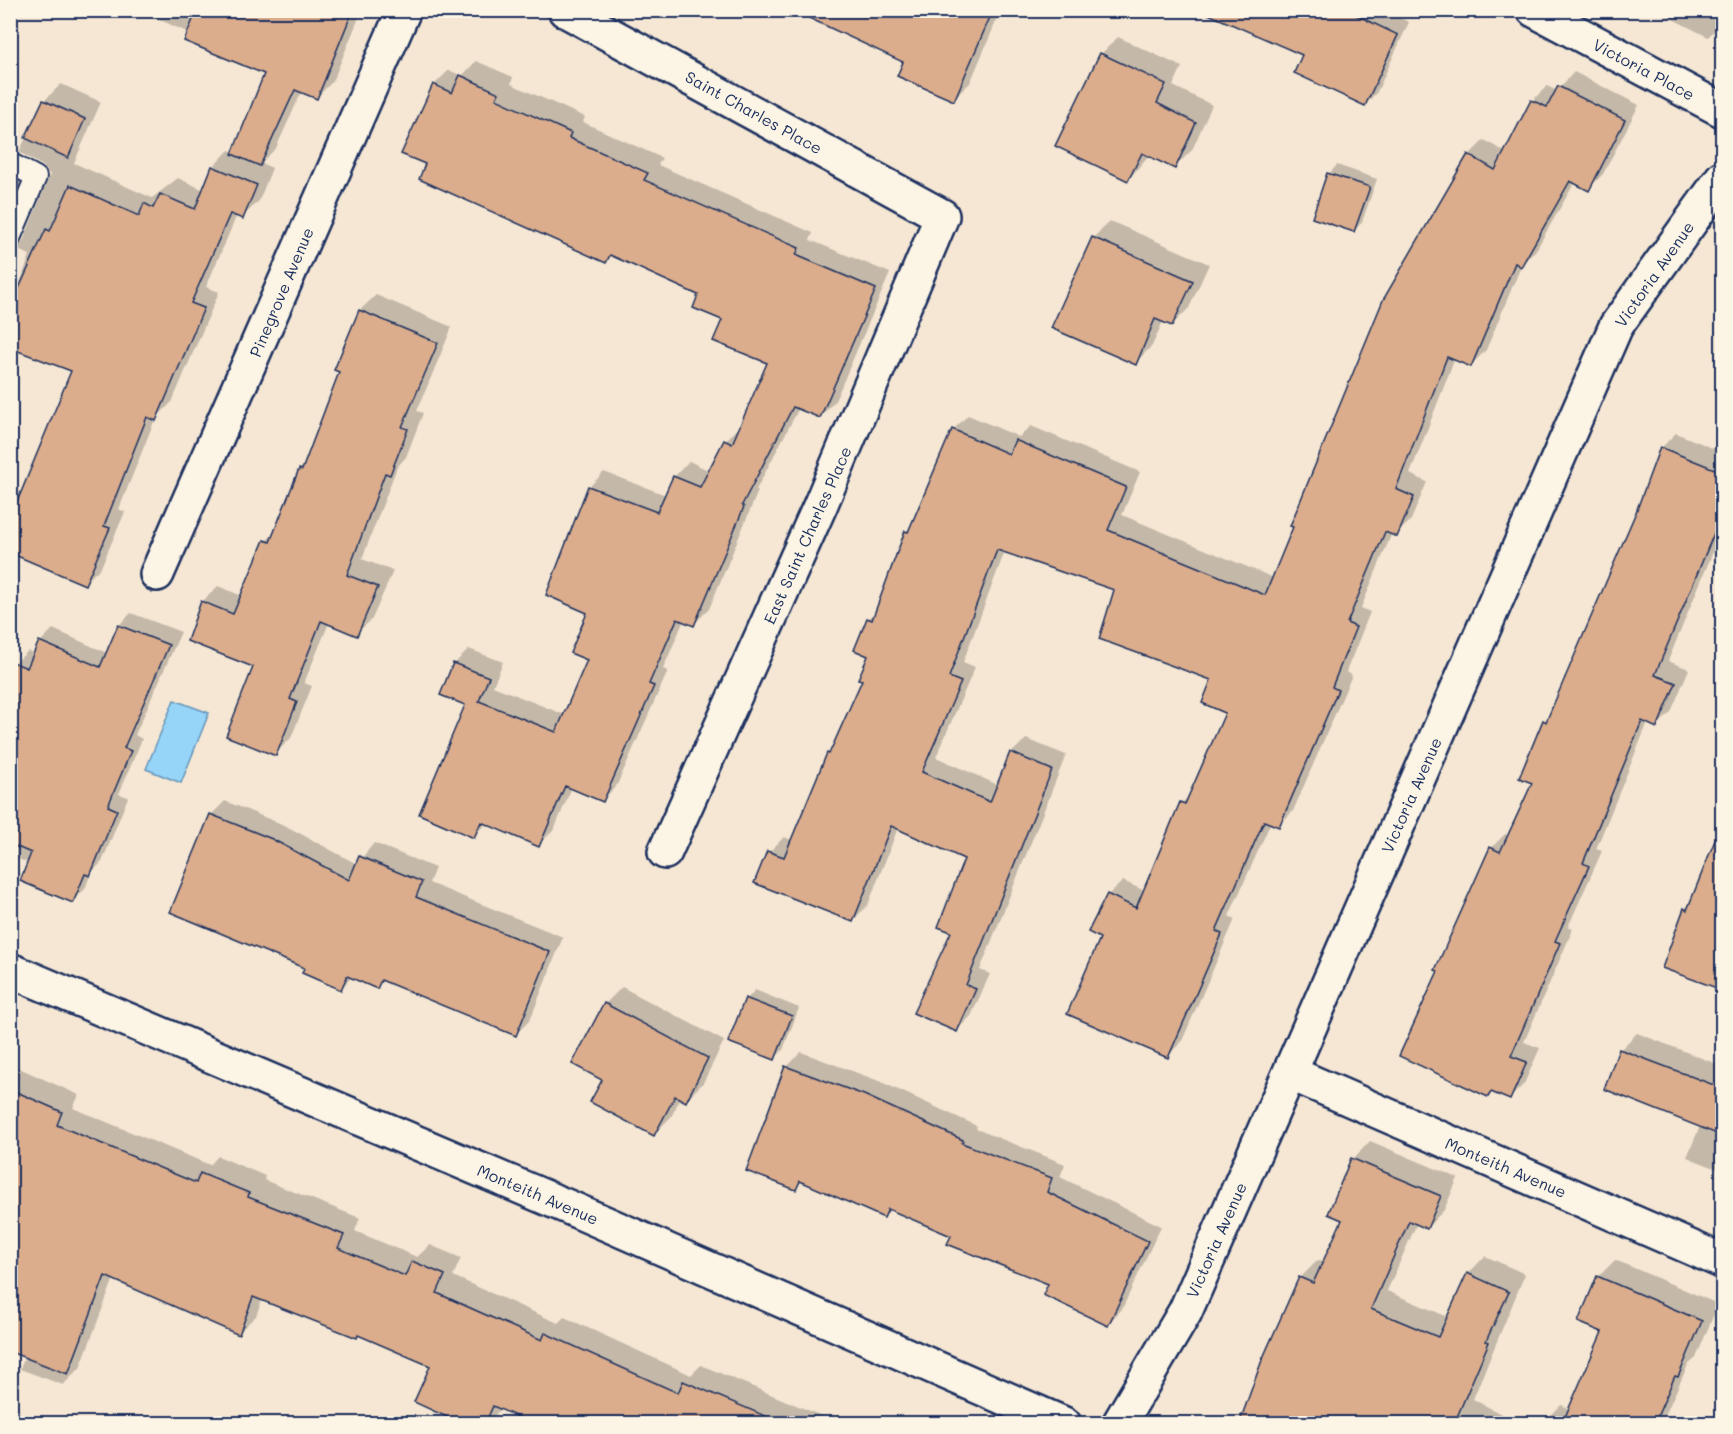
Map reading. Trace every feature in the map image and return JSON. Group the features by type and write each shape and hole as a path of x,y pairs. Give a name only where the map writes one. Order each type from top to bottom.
{"street":[{"name":"Pinegrove Avenue","path":"157,574 404,10"},
{"name":"Saint Charles Place","path":"565,10 942,216"},
{"name":"Victoria Place","path":"1534,10 1722,110"},
{"name":"Victoria Avenue","path":"1119,1424 1185,1312 1616,326 1722,178"},
{"name":"East Saint Charles Place","path":"665,852 820,506 942,216"},
{"name":"Monteith Avenue","path":"10,970 568,1207 1064,1424"},
{"name":"Monteith Avenue","path":"1290,1073 1722,1261"}],"lane":[{"path":"10,163 36,177 10,238"}],"water":[{"path":"174,700 209,713 181,783 146,769"}],"building":[{"path":"197,10 353,10 317,99 295,90 260,166 232,154 264,74 184,41"},
{"path":"792,10 993,10 954,101 897,76 903,62"},
{"path":"1199,10 1346,10 1398,35 1365,106 1294,73 1302,55"},
{"path":"1100,53 1166,84 1157,103 1196,123 1175,169 1142,153 1128,181 1055,146"},
{"path":"460,75 499,93 496,99 571,133 569,138 648,173 644,180 799,248 796,255 876,289 820,418 793,407 742,505 744,507 694,626 677,619 649,684 654,686 603,802 565,786 539,847 481,822 474,838 419,814 465,705 440,695 453,663 489,677 479,701 556,732 587,660 570,653 587,613 546,595 588,486 657,512 673,476 700,487 724,440 732,444 767,363 713,341 722,320 693,308 698,295 610,255 606,263 419,179 425,164 401,154 433,84 452,93"},
{"path":"1558,86 1625,120 1589,191 1570,181 1521,267 1515,263 1471,367 1447,357 1396,489 1414,497 1397,537 1385,532 1347,623 1356,627 1332,687 1338,690 1279,827 1264,821 1216,931 1222,934 1168,1058 1067,1014 1100,938 1088,932 1107,894 1136,908 1180,802 1185,804 1225,713 1202,703 1211,680 1099,639 1114,590 997,550 949,677 961,682 922,772 990,802 1010,752 1052,770 966,985 976,989 957,1032 913,1013 951,932 938,927 964,859 891,826 853,922 754,883 767,851 784,857 827,753 829,754 862,680 858,679 868,656 854,650 867,618 872,620 905,531 908,532 952,429 1009,454 1015,440 1126,487 1108,530 1265,595 1293,527 1290,526 1383,300 1468,154 1495,170 1531,100 1547,107"},
{"path":"43,100 85,119 68,158 25,138"},
{"path":"212,166 257,185 243,219 230,214 191,303 204,308 156,421 147,417 104,526 110,528 85,585 10,553 10,519 71,371 10,348 10,308 46,229 50,231 70,185 139,216 144,203 153,208 160,194 195,209"},
{"path":"1327,173 1370,187 1354,232 1312,218"},
{"path":"1092,237 1193,281 1172,326 1155,319 1136,365 1051,328"},
{"path":"359,310 438,343 402,427 408,429 390,475 385,473 347,575 378,587 357,636 321,621 290,699 297,702 276,756 226,736 253,667 187,641 201,601 233,614 264,540 270,542 299,469 302,470 339,372 334,370"},
{"path":"1660,447 1722,472 1722,514 1655,675 1676,683 1657,728 1642,721 1583,863 1589,866 1555,941 1560,943 1511,1056 1527,1062 1510,1100 1491,1092 1488,1097 1399,1056 1438,971 1435,970 1490,847 1500,852 1532,783 1519,778 1543,720 1546,722 1636,512"},
{"path":"118,625 169,645 124,748 131,751 108,806 117,810 90,876 85,874 73,903 20,881 31,853 10,844 10,661 27,668 39,641 100,667"},
{"path":"210,814 272,839 349,880 359,856 422,882 416,897 550,952 516,1036 381,980 377,989 347,976 341,990 302,973 304,968 170,912"},
{"path":"1721,825 1722,990 1662,968 1684,908 1687,910"},
{"path":"745,998 792,1016 775,1060 728,1042"},
{"path":"604,1003 708,1058 686,1102 675,1096 654,1136 590,1102 602,1080 572,1064"},
{"path":"1619,1049 1722,1088 1722,1136 1604,1089"},
{"path":"785,1066 864,1095 963,1140 962,1143 1052,1178 1047,1192 1148,1241 1108,1326 1043,1295 1048,1284 947,1244 951,1236 888,1209 884,1218 800,1181 796,1190 746,1171"},
{"path":"10,1089 62,1112 57,1125 196,1183 200,1173 249,1193 248,1197 344,1235 338,1248 405,1276 412,1261 445,1275 437,1293 542,1340 545,1333 678,1393 683,1381 784,1424 533,1424 493,1406 485,1424 462,1424 414,1402 430,1366 358,1335 357,1338 253,1297 239,1335 105,1276 68,1374 10,1352"},
{"path":"1351,1158 1441,1196 1427,1229 1409,1221 1371,1309 1438,1337 1467,1273 1509,1292 1486,1341 1489,1342 1454,1424 1239,1424 1262,1360 1299,1277 1313,1283 1342,1220 1328,1214"},
{"path":"1597,1276 1702,1321 1678,1377 1675,1376 1654,1424 1562,1424 1602,1332 1578,1322"}]}
